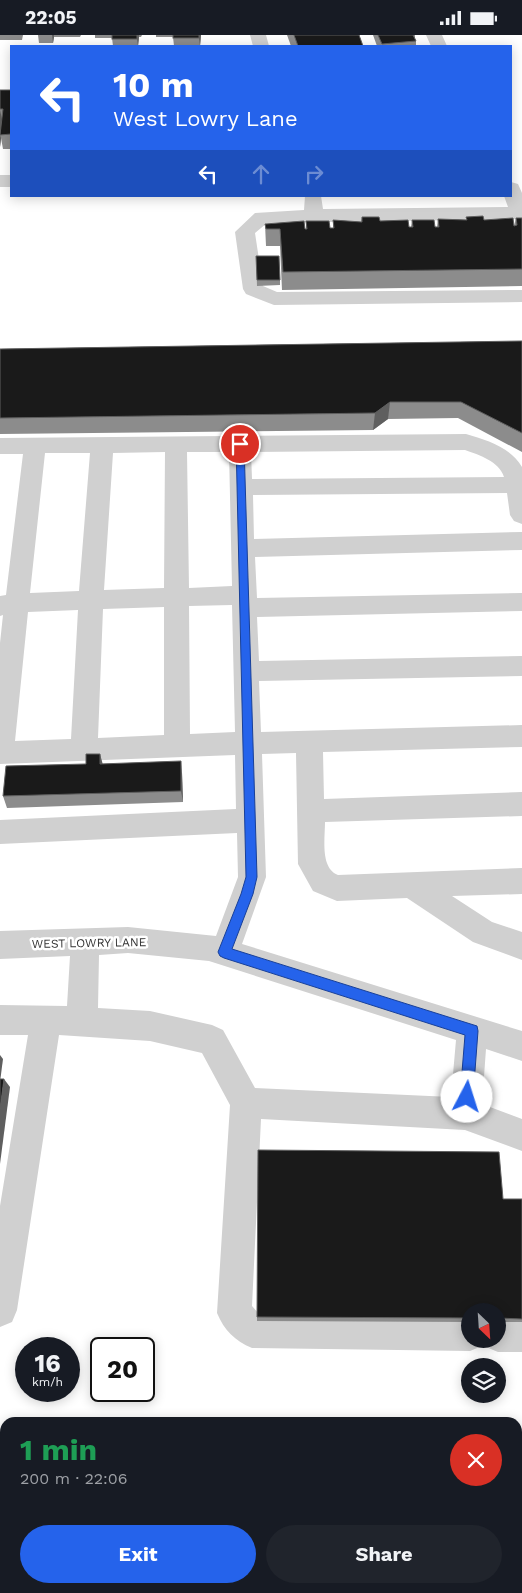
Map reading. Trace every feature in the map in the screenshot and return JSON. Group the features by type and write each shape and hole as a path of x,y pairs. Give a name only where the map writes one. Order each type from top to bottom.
{"street":[{"path":"512,191 520,213 315,206 262,217 245,231 252,289 274,299 522,296"},
{"path":"0,446 466,442 483,448 506,462 514,470 522,515"},
{"path":"176,444 177,746"},
{"path":"224,952 252,877 240,444"},
{"path":"35,445 8,605 0,753 309,741 522,736"},
{"path":"84,749 91,600 102,445"},
{"path":"241,487 517,485"},
{"path":"243,548 522,541"},
{"path":"8,605 177,597 244,601 522,602"},
{"path":"246,671 522,666"},
{"path":"309,741 312,865 323,882 337,888 522,881"},
{"path":"311,811 522,804"},
{"path":"0,832 250,820"},
{"path":"411,885 483,933 522,946"},
{"name":"WEST LOWRY LANE","path":"0,945 128,940 209,947 522,1046"},
{"path":"82,1021 85,942"},
{"path":"0,1020 82,1021 150,1026 212,1040 246,1103 234,1313 252,1331 461,1334"},
{"path":"0,1310 46,1021"},
{"path":"465,1114 472,1031"},
{"path":"246,1103 465,1114 522,1135"},
{"path":"506,1335 522,1335"}],"building":[{"path":"112,35 137,35 137,39 112,39"},
{"path":"173,35 199,35 199,38 173,38"},
{"path":"294,35 359,35 363,45 298,45"},
{"path":"378,35 413,35 416,41 382,44"},
{"path":"0,90 10,90 10,134 0,135 3,109 0,109"},
{"path":"483,216 484,220 513,218 514,226 517,225 516,218 522,218 522,269 283,272 280,229 266,229 265,224 304,221 305,229 307,229 306,221 329,221 330,228 334,228 333,220 362,222 362,217 379,217 380,221 408,220 409,227 413,227 412,220 434,220 435,227 439,227 438,219 467,220 466,217"},
{"path":"256,256 279,256 280,280 257,280"},
{"path":"522,341 522,433 461,402 390,402 375,413 0,418 0,349"},
{"path":"86,754 100,754 100,764 181,761 181,791 3,796 6,766 86,764"},
{"path":"0,1079 4,1079 0,1110"},
{"path":"258,1150 499,1152 503,1199 522,1199 522,1319 506,1318 506,1303 461,1303 461,1318 257,1317"}],"route":[{"path":"240,444 252,877 224,952 472,1031 467,1097"}]}
